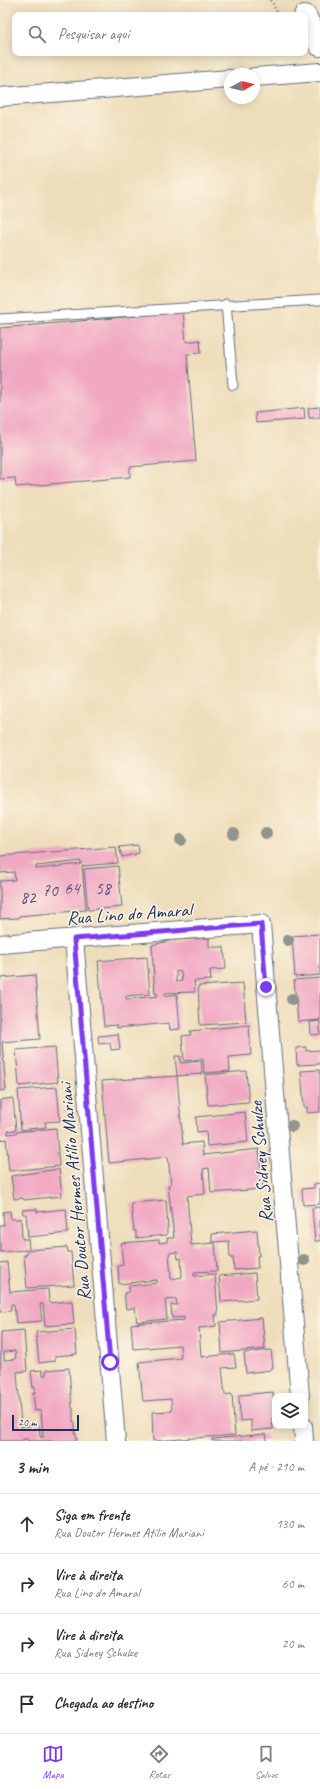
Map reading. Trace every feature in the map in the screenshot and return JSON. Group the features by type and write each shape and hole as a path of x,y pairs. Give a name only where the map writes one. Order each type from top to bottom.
{"main road":[{"path":"297,0 303,12"},
{"path":"308,21 320,44"}],"street":[{"path":"260,77 320,72"},
{"path":"0,97 224,79"},
{"name":"Rua Lino do Amaral","path":"0,944 261,924"},
{"name":"Rua Sidney Schulze","path":"261,924 300,1393"},
{"name":"Rua Doutor Hermes Atílio Mariani","path":"74,939 116,1441"},
{"path":"303,1429 304,1441"}],"lane":[{"path":"0,318 226,304 320,300"},
{"path":"226,304 233,385"}],"path":[{"path":"271,0 277,12"}],"building":[{"path":"183,312 186,342 200,340 201,353 187,354 196,461 130,467 130,477 16,487 15,478 0,479 0,328"},
{"path":"320,407 320,418 309,418 308,408"},
{"path":"304,408 305,419 256,423 255,413"},
{"path":"138,845 139,853 122,857 119,847"},
{"path":"116,847 118,863 82,866 86,910 0,919 0,881 15,880 14,872 0,873 0,856","holes":["81,861 81,864 36,869 36,866"]},
{"path":"118,866 122,907 88,910 84,869"},
{"path":"320,934 320,975 295,977 292,936"},
{"path":"209,938 209,947 224,947 226,969 210,970 211,980 194,981 195,992 165,993 165,996 177,994 180,1029 170,1030 169,1023 117,1028 117,1025 104,1026 98,961 147,957 150,994 126,996 126,999 158,996 157,993 155,994 152,945 173,940","holes":["176,971 181,971 182,981 176,982"]},
{"path":"35,975 40,1039 2,1042 6,1090 0,1091 0,978"},
{"path":"320,978 320,1020 298,1022 294,980"},
{"path":"243,983 246,1022 200,1025 198,986"},
{"path":"320,1021 320,1034 311,1035 310,1022"},
{"path":"249,1025 251,1055 229,1057 230,1071 204,1073 203,1059 184,1061 182,1036 191,1035 190,1031"},
{"path":"118,1034 120,1049 111,1050 110,1043 99,1044 98,1036"},
{"path":"55,1047 58,1082 19,1086 16,1050"},
{"path":"306,1047 306,1051 320,1050 320,1064 297,1065 296,1048"},
{"path":"175,1056 180,1056 181,1063 201,1061 202,1074 177,1076"},
{"path":"320,1070 320,1112 307,1113 307,1107 304,1107 301,1071"},
{"path":"246,1071 249,1102 208,1105 205,1075"},
{"path":"177,1076 183,1144 202,1142 203,1155 259,1149 263,1189 211,1193 209,1168 203,1169 205,1194 187,1196 191,1245 215,1243 217,1271 194,1272 194,1276 215,1274 218,1315 215,1315 216,1326 199,1328 201,1357 234,1354 236,1367 222,1368 225,1395 232,1394 235,1435 153,1441 152,1412 172,1411 171,1399 143,1401 139,1362 181,1358 180,1345 133,1349 131,1324 184,1320 184,1317 172,1318 171,1305 177,1305 176,1299 165,1300 167,1319 137,1322 135,1308 126,1309 124,1293 129,1292 129,1286 157,1283 157,1280 119,1284 118,1266 123,1265 121,1243 159,1240 159,1243 167,1242 167,1238 174,1238 168,1185 171,1185 168,1157 109,1163 102,1081","holes":["177,1252 178,1259 181,1258 182,1277 171,1279 169,1253"]},
{"path":"57,1087 60,1121 45,1122 46,1127 21,1130 18,1090"},
{"path":"13,1098 16,1130 8,1131 8,1134 56,1128 59,1166 9,1171 6,1139 0,1140 0,1100"},
{"path":"245,1112 248,1142 207,1146 206,1131 197,1132 196,1117"},
{"path":"59,1169 62,1196 24,1200 23,1198 14,1199 11,1176"},
{"path":"320,1183 320,1204 303,1205 302,1189 314,1188 314,1184"},
{"path":"166,1200 167,1235 136,1238 131,1203"},
{"path":"320,1207 320,1241 315,1241 312,1208"},
{"path":"37,1209 37,1212 66,1209 68,1233 28,1237 26,1214 23,1214 22,1210"},
{"path":"10,1211 11,1219 21,1219 22,1239 28,1239 29,1250 67,1247 68,1252 71,1252 74,1285 27,1288 24,1255 27,1255 27,1250 0,1252 0,1225 4,1225 3,1212"},
{"path":"257,1230 259,1256 257,1256 258,1268 234,1270 233,1258 230,1258 229,1241 212,1242 212,1234"},
{"path":"7,1262 10,1292 48,1289 49,1303 72,1301 74,1324 45,1326 43,1304 40,1304 42,1321 16,1323 14,1304 11,1304 11,1311 0,1312 0,1263"},
{"path":"255,1273 257,1299 221,1302 219,1276"},
{"path":"262,1318 265,1349 222,1353 220,1322"},
{"path":"75,1329 77,1354 55,1356 55,1361 39,1363 36,1332"},
{"path":"24,1330 27,1371 17,1372 21,1427 39,1425 40,1437 43,1437 41,1410 35,1411 33,1393 35,1393 35,1387 33,1388 31,1371 42,1370 43,1375 46,1375 46,1370 69,1368 73,1422 75,1422 75,1435 76,1434 77,1440 28,1441 27,1439 23,1439 23,1441 0,1441 1,1332","holes":["15,1351 16,1359 4,1360 4,1352"]},
{"path":"271,1350 273,1368 271,1368 271,1370 246,1373 244,1353"},
{"path":"273,1392 273,1429 251,1431 251,1420 240,1421 239,1395"},
{"path":"266,1434 267,1441 212,1441 212,1439"}],"route":[{"path":"110,1362 74,939 261,924 266,987"}]}
